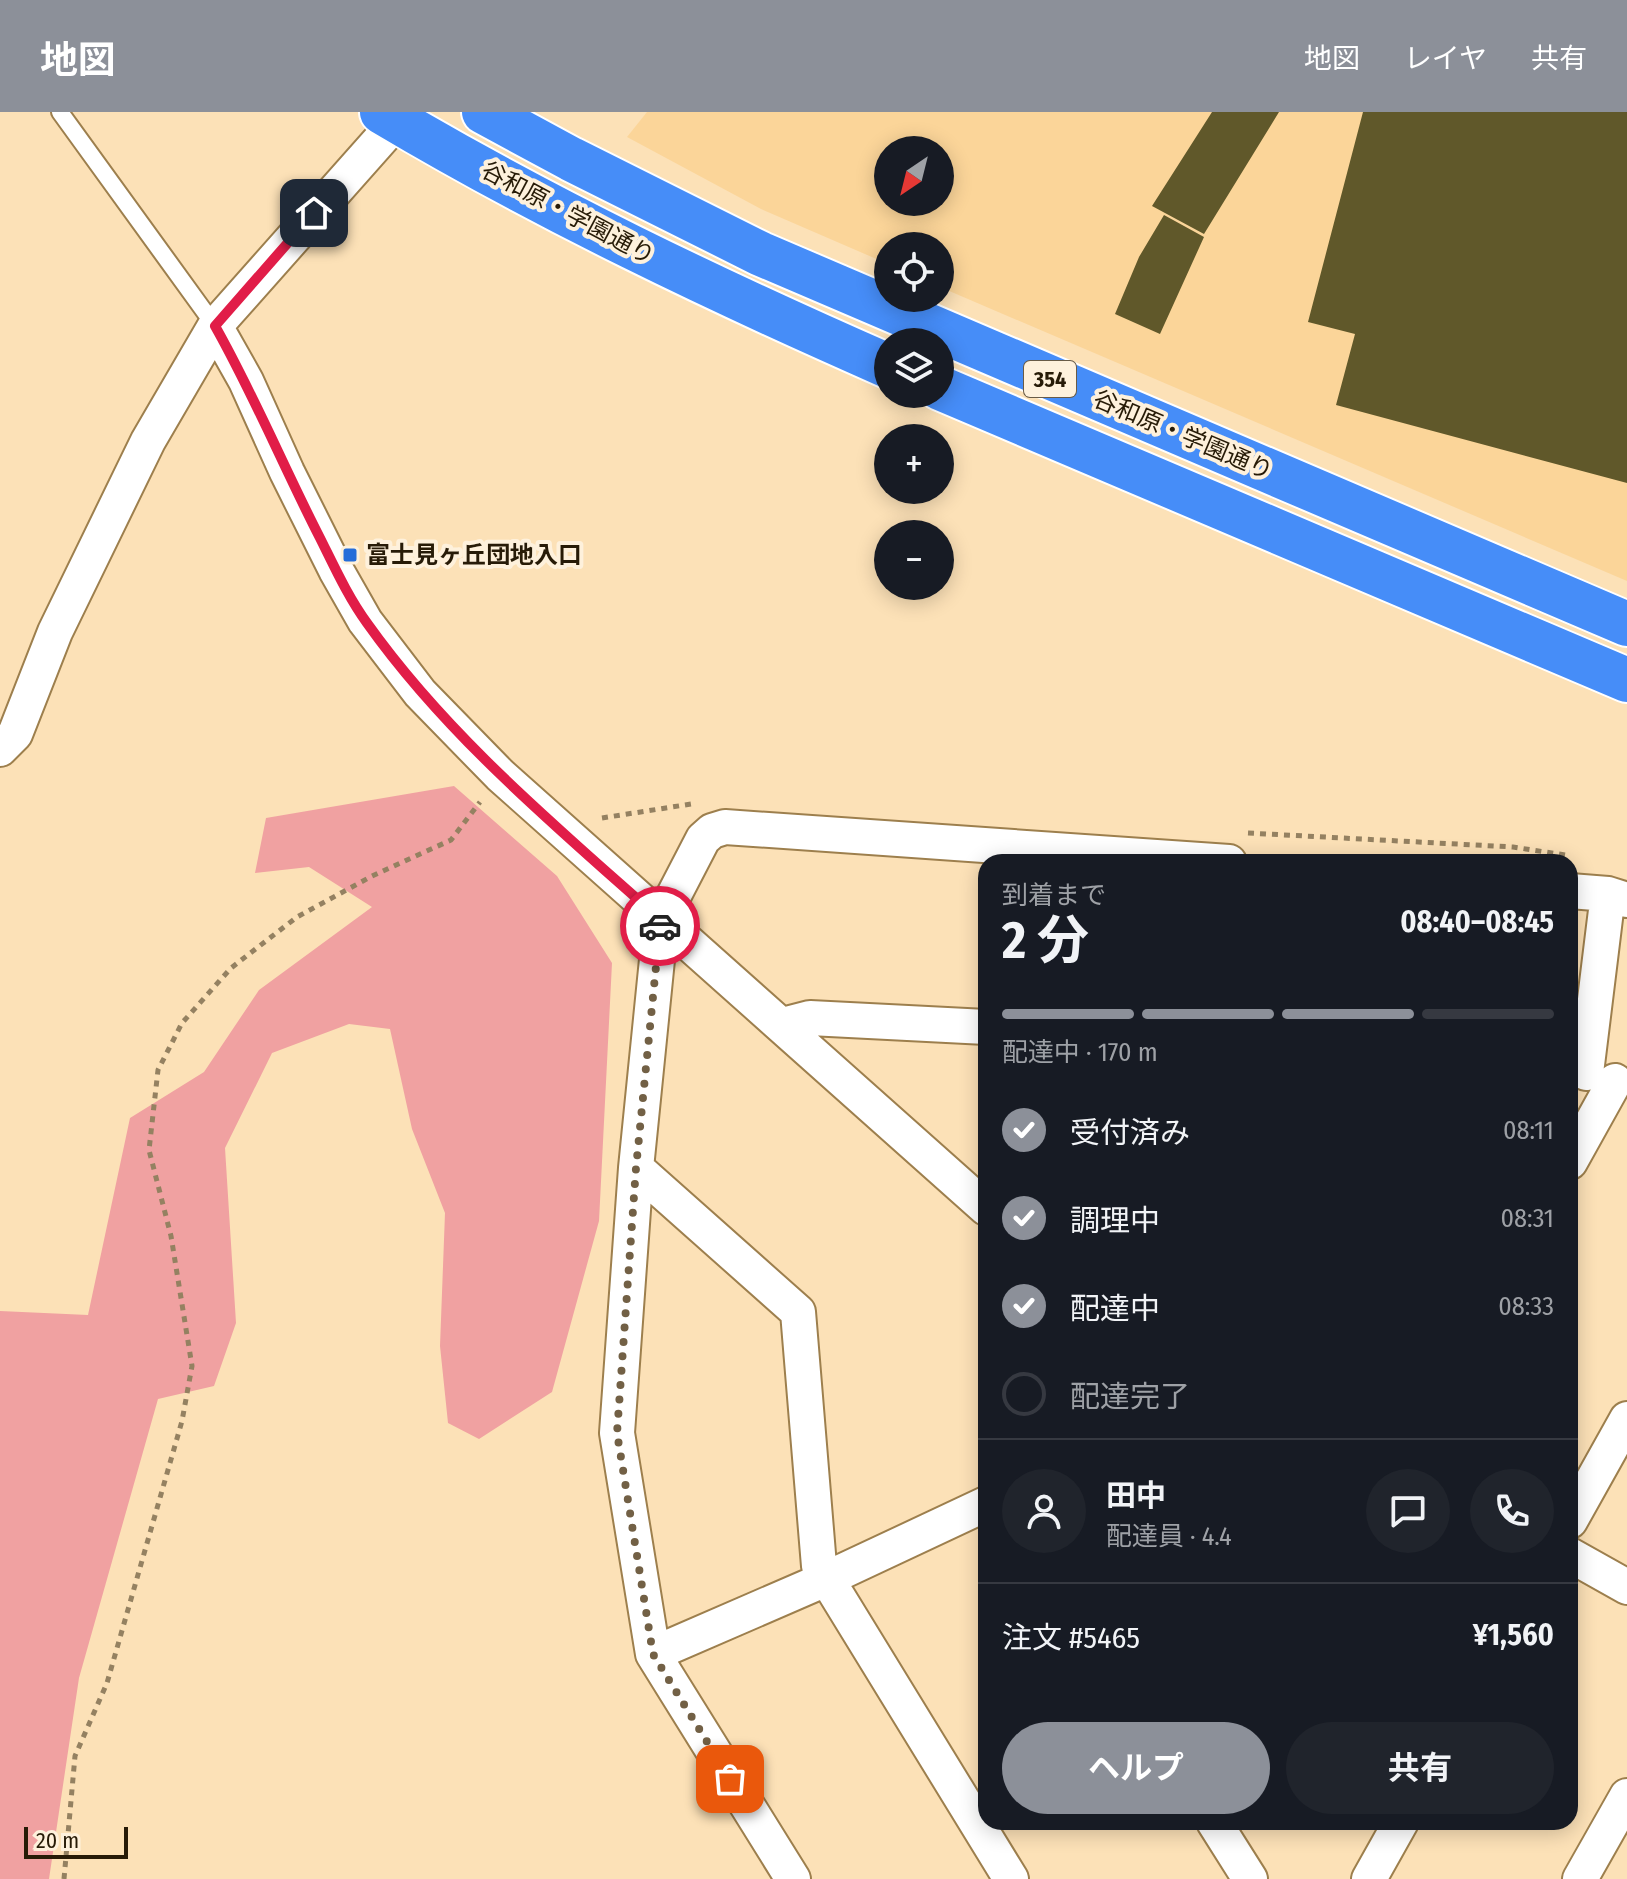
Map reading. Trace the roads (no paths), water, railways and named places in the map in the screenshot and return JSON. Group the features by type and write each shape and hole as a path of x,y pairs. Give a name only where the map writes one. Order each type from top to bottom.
{"highway":[{"name":"谷和原・学園通り","path":"484,112 761,254 1627,624"},
{"name":"谷和原・学園通り","path":"395,115 547,204 723,293 874,360"},
{"name":"354","path":"954,394 1627,680"}],"street":[{"path":"0,749 15,734 55,632 148,441 215,326 395,115"},
{"path":"215,326 246,381 287,472 365,621 420,693 500,775 978,1201"},
{"path":"793,1879 653,1654 617,1433 636,1168 661,920 703,839 712,831 725,827 1099,854"},
{"path":"1578,892 1617,897 1600,1078 1578,1140"},
{"path":"783,1025 810,1018 978,1027"},
{"path":"636,1168 798,1312 819,1566 978,1825"},
{"path":"1578,1507 1627,1419"},
{"path":"653,1654 826,1579 978,1508"},
{"path":"1578,1559 1627,1587"},
{"path":"1580,1879 1624,1808"},
{"path":"981,1830 1011,1879"},
{"path":"1218,1830 1244,1877"},
{"path":"1369,1879 1397,1830"}],"lane":[{"path":"60,112 215,326"}],"place":[{"name":"富士見ヶ丘団地入口","path":"350,555"}]}
